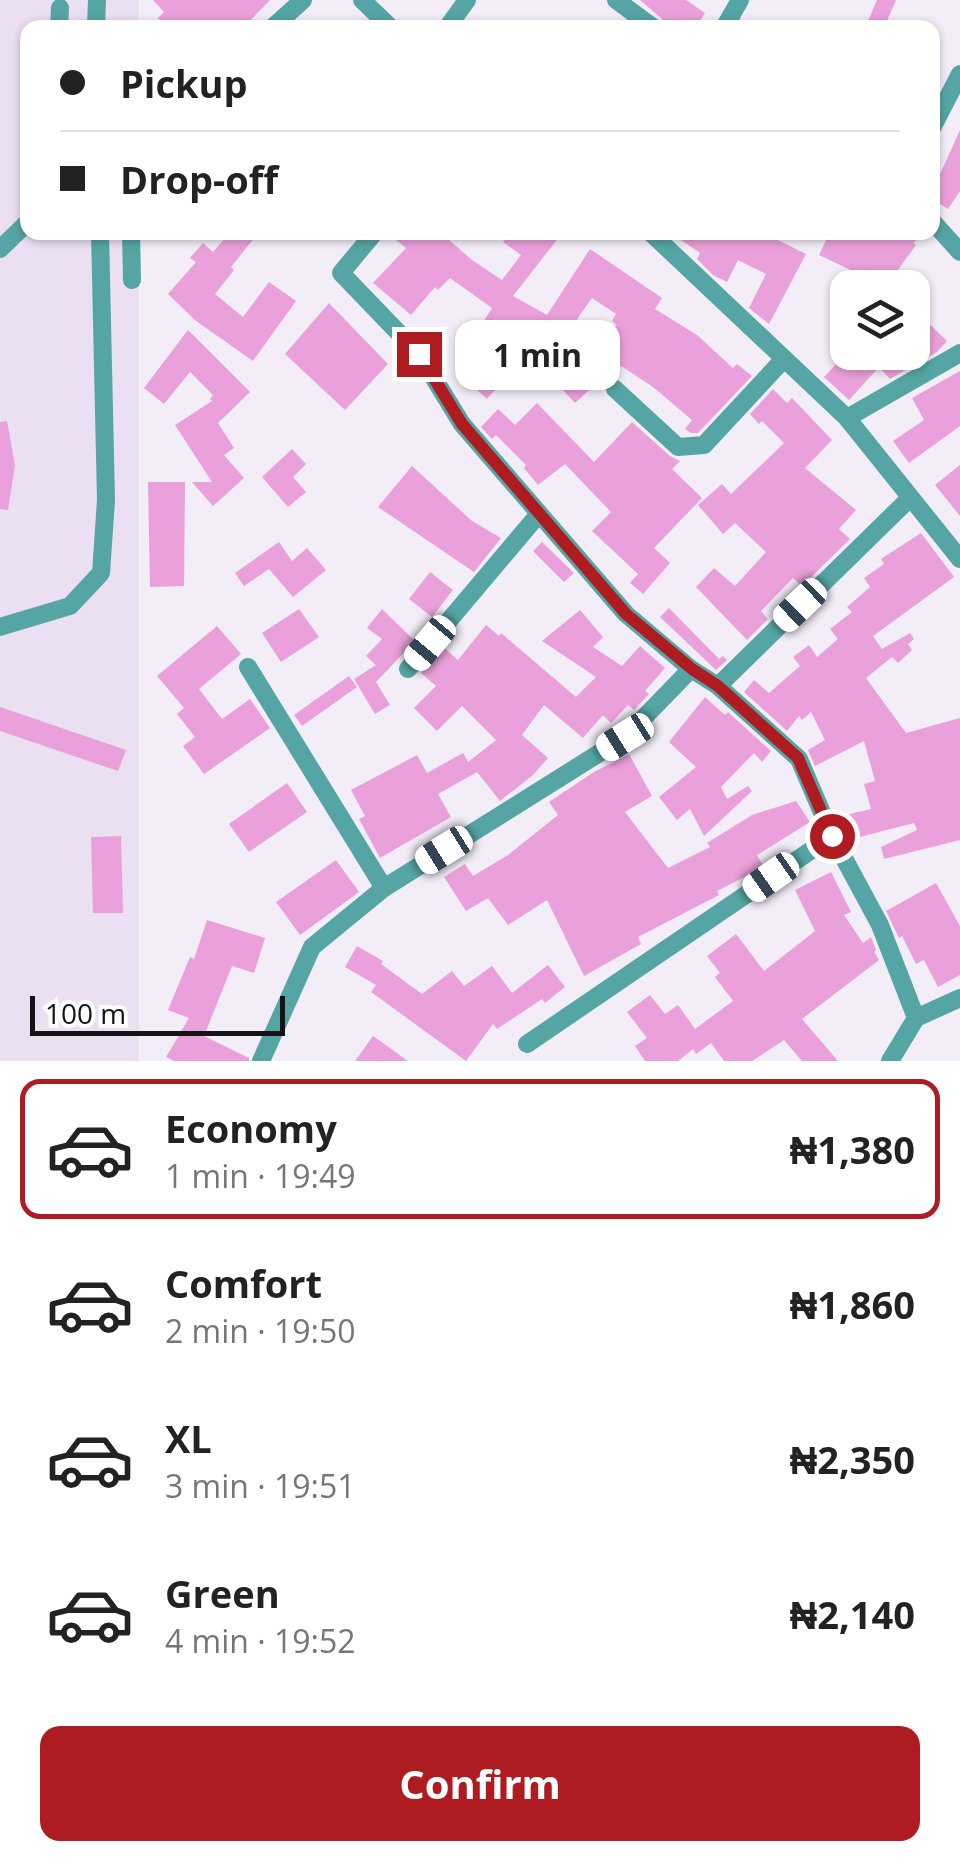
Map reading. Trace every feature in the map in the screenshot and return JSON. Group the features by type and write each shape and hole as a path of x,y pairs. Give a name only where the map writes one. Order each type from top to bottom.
{"street":[{"path":"281,20 303,0"},
{"path":"362,0 383,20"},
{"path":"616,0 643,20"},
{"path":"940,113 960,74"},
{"path":"940,228 959,245"},
{"path":"0,249 20,230"},
{"path":"0,627 70,606 101,574 106,500 100,240"},
{"path":"131,240 132,280"},
{"path":"369,240 341,274 419,354 462,424 626,614 718,686 798,758 832,836 880,924 916,1018"},
{"path":"658,240 846,418 958,553"},
{"path":"846,418 960,353"},
{"path":"615,389 678,447 704,445 783,360"},
{"path":"718,686 910,498"},
{"path":"408,669 538,514"},
{"path":"248,667 384,888"},
{"path":"260,1061 312,947 384,888 625,737 692,669"},
{"path":"527,1044 832,836"},
{"path":"894,1060 916,1018 960,998"}],"shaded area":[{"path":"0,0 139,0 139,20 20,20 20,240 139,240 139,1061 0,1061"}],"building":[{"path":"153,0 270,0 251,20 160,20 164,12"},
{"path":"640,0 686,0 705,13 700,20 662,19"},
{"path":"877,0 896,0 887,20 868,20"},
{"path":"960,130 960,191 948,209 940,204 940,174"},
{"path":"223,240 253,240 215,294 243,317 269,282 296,301 253,361 196,321 168,294 196,262 190,258 203,243 213,252"},
{"path":"396,240 449,240 502,280 521,255 504,240 557,240 513,296 547,315 590,249 662,298 655,309 697,335 733,368 737,364 752,376 698,433 685,429 692,420 621,366 610,376 607,373 575,403 559,386 569,376 535,345 487,399 475,388 489,372 462,356 492,308 450,278 438,290 435,287 411,315 373,283 406,248","holes":["592,298 616,314 612,321 617,325 594,346 573,325"]},
{"path":"681,240 778,240 806,254 769,324 749,308 766,274 738,260 727,282 697,259 700,253"},
{"path":"826,240 916,240 898,270 850,270 819,255"},
{"path":"329,303 388,364 345,410 285,354"},
{"path":"930,324 947,341 930,356"},
{"path":"188,330 250,392 218,423 234,448 224,455 244,478 213,506 192,482 212,482 175,425 212,401 213,395 190,372 164,404 144,388"},
{"path":"830,370 876,370 849,400 824,377"},
{"path":"882,370 906,370 890,379"},
{"path":"960,371 960,426 909,463 893,441 924,420 912,398"},
{"path":"773,389 787,403 792,398 832,440 805,468 856,510 839,529 850,539 802,586 793,578 761,611 768,619 747,640 696,587 714,568 735,586 766,552 735,523 723,534 698,505 722,484 731,494 784,443 750,414"},
{"path":"537,403 594,462 632,422 680,461 672,469 702,498 654,548 670,563 643,594 630,583 638,574 592,531 611,512 565,464 538,485 524,468 526,465 496,435 492,439 481,427 498,409 515,425"},
{"path":"7,421 15,465 8,510 0,509 0,422"},
{"path":"292,449 306,464 293,477 306,492 288,507 262,477"},
{"path":"960,465 960,516 935,485"},
{"path":"412,466 472,521 501,538 474,572 378,507"},
{"path":"148,482 185,482 184,586 150,587"},
{"path":"921,533 954,577 873,636 882,649 910,633 914,639 908,644 912,650 898,663 892,657 866,678 906,733 960,718 960,840 884,859 881,847 917,830 914,823 848,840 837,817 871,809 864,784 875,781 864,741 815,766 808,750 825,740 811,712 802,720 799,716 787,731 744,692 754,680 769,693 800,666 793,657 809,645 817,657 838,639 830,629 852,612 847,607 870,587 864,578 884,564 881,559"},
{"path":"279,542 292,561 307,548 326,570 293,597 269,569 244,586 235,573"},
{"path":"542,542 574,573 564,582 533,551"},
{"path":"430,572 453,590 432,617 409,599"},
{"path":"669,608 719,659 723,656 727,660 716,670 660,617"},
{"path":"299,609 319,637 281,662 262,633"},
{"path":"382,609 415,641 376,682 390,705 375,714 354,679 376,665 366,656 382,639 367,628"},
{"path":"580,610 603,637 593,647 622,666 640,646 665,668 645,691 649,694 634,710 628,705 611,723 603,715 583,738 544,705 522,735 548,758 533,775 500,801 477,772 438,794 451,817 380,858 359,819 365,816 351,790 417,755 427,773 463,753 468,762 496,740 462,706 437,731 414,708 436,686 421,673 443,647 458,660 486,625 499,636 501,633 576,697 596,677 542,641"},
{"path":"217,626 241,654 199,689 222,719 250,699 270,728 204,774 183,746 195,737 177,714 184,708 157,676"},
{"path":"349,676 357,687 302,726 294,715"},
{"path":"705,697 771,751 762,762 754,753 721,787 727,799 748,786 752,791 704,836 690,809 677,820 659,797 696,767 669,742"},
{"path":"0,707 126,750 118,771 0,731"},
{"path":"629,754 652,796 625,812 668,868 710,847 707,843 752,815 796,801 810,822 757,855 764,867 638,937 641,944 584,976 547,900 508,925 488,898 466,911 444,877 465,864 473,876 508,855 558,815 549,802"},
{"path":"287,783 307,812 249,852 229,824"},
{"path":"121,836 123,913 93,913 91,837"},
{"path":"336,860 359,892 300,935 276,902"},
{"path":"831,872 851,912 844,915 863,943 871,937 879,960 802,1019 838,1061 802,1061 784,1040 752,1061 724,1061 711,1043 696,1054 693,1049 678,1061 645,1061 635,1046 647,1038 627,1012 650,995 665,1014 678,1005 695,1029 733,1001 715,977 720,973 707,956 736,934 764,971 815,931 795,890"},
{"path":"936,883 960,926 960,975 938,987 924,960 916,964 886,911"},
{"path":"207,920 265,938 254,973 232,966 204,1036 249,1061 174,1061 166,1057 189,1018 168,1010 190,957 194,959"},
{"path":"357,946 383,961 381,964 422,994 452,971 464,986 492,966 512,993 548,965 565,987 545,1003 542,999 497,1029 493,1024 466,1061 371,992 376,985 345,967"},
{"path":"373,1036 408,1061 355,1061"}],"route":[{"path":"419,354 462,424 626,614 718,686 798,758 832,836"}]}
